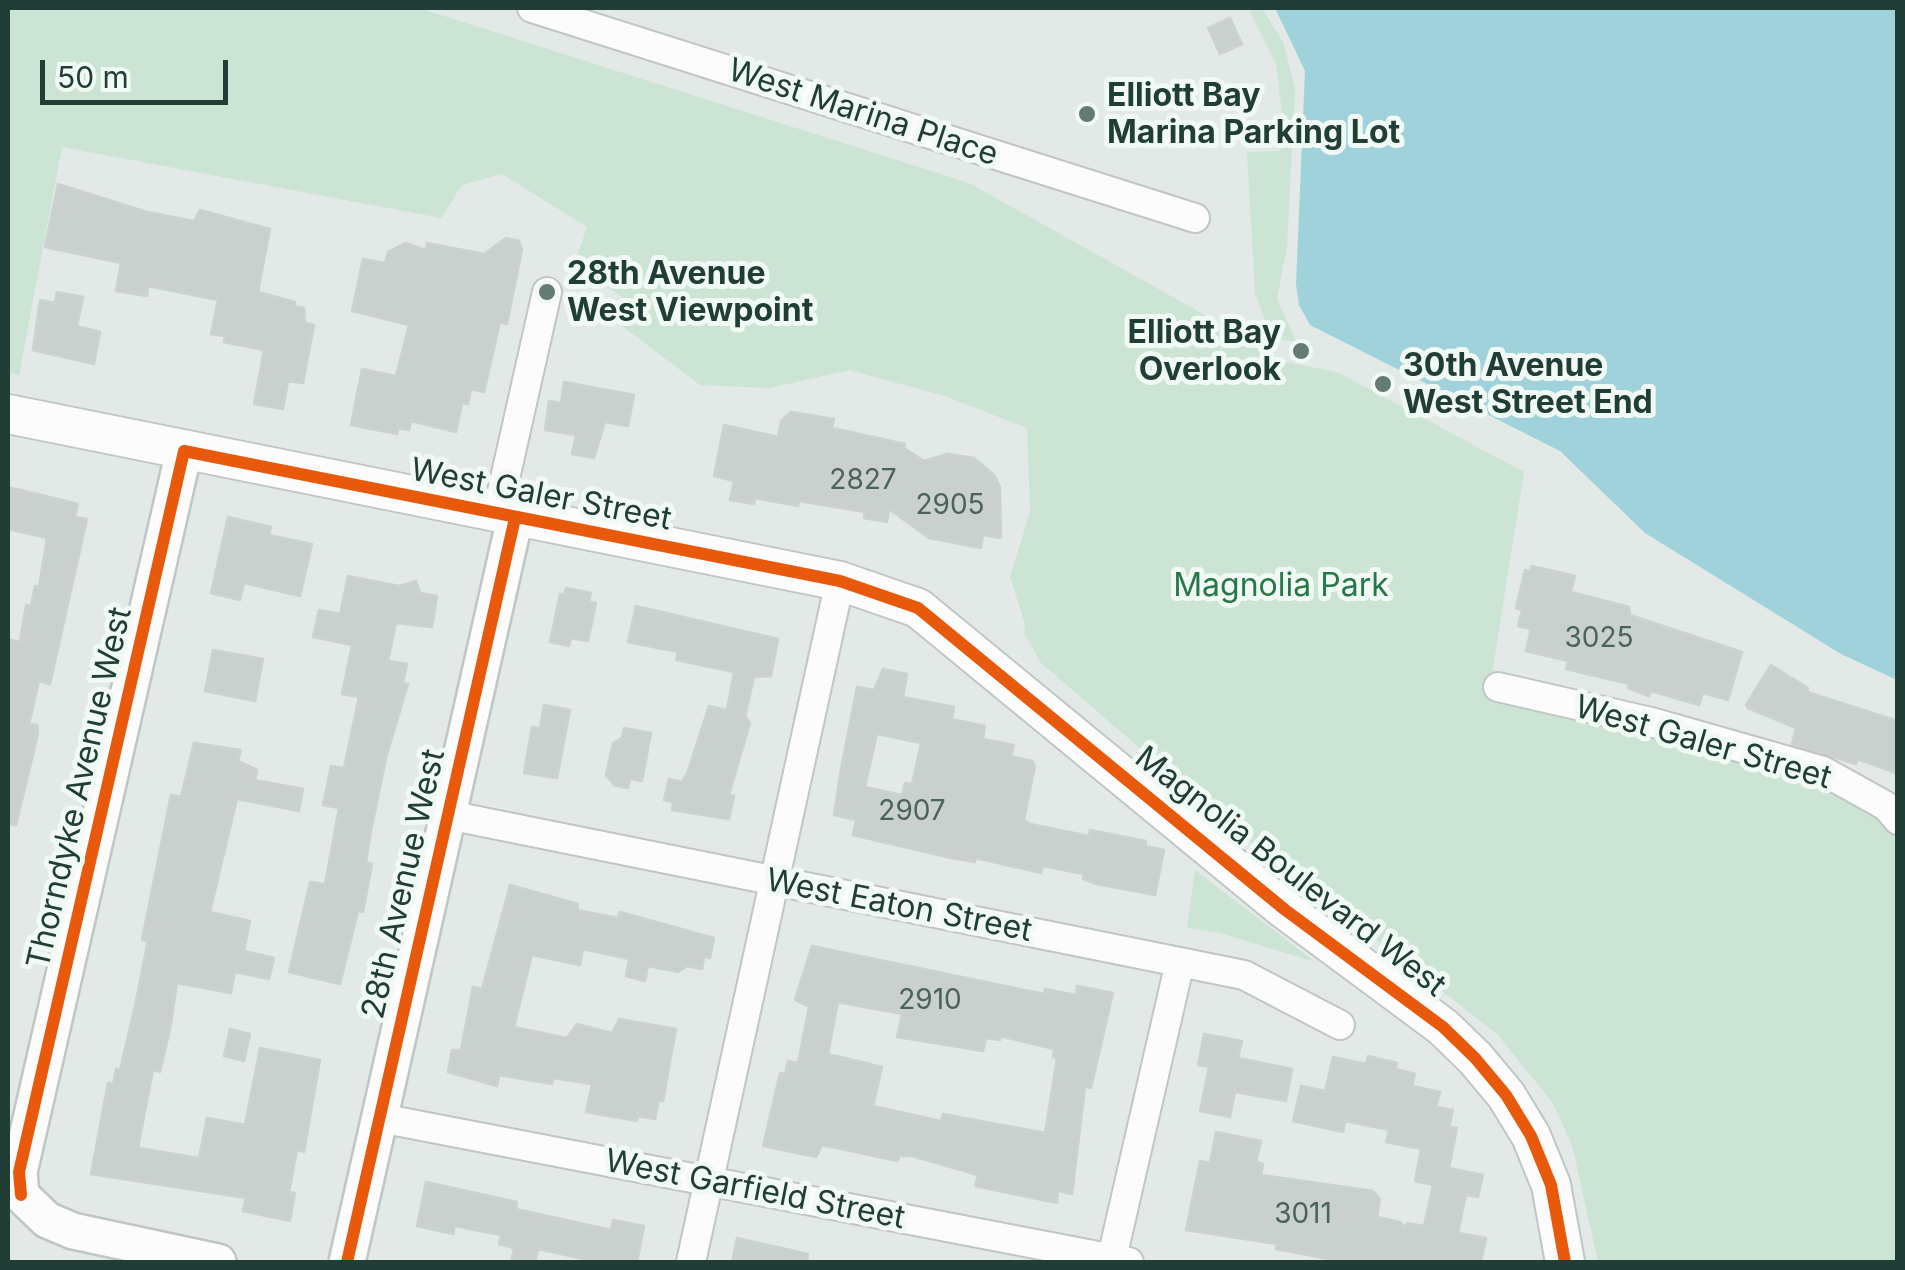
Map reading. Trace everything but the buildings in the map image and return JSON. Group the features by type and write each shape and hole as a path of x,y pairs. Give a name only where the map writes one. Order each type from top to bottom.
{"main road":[{"name":"West Galer Street","path":"8,414 840,581 888,595"},
{"name":"Magnolia Boulevard West","path":"888,595 918,608 970,648 1284,909 1443,1027 1506,1095 1531,1136 1551,1185 1566,1262"}],"street":[{"name":"West Marina Place","path":"532,8 1194,218"},
{"name":"28th Avenue West","path":"348,1262 448,815 548,292"},
{"name":"Thorndyke Avenue West","path":"12,1198 184,452"},
{"path":"691,1262 778,882 840,581"},
{"name":"West Galer Street","path":"1498,688 1651,722 1823,772 1886,806 1898,820"},
{"name":"West Eaton Street","path":"448,815 1244,975 1340,1024"},
{"path":"1117,1261 1180,962"},
{"name":"West Garfield Street","path":"380,1118 1117,1261"},
{"path":"12,1198 51,1222 73,1230 218,1262"}],"green space":[{"name":"Magnolia Park","path":"8,8 419,8 969,183 1255,343 1271,359 1337,372 1524,472 1488,699 1714,749 1791,772 1897,815 1897,1262 1598,1262 1572,1145 1552,1102 1497,1034 1228,824 1041,663 1024,633 1025,624 1010,577 1030,512 1027,428 945,396 849,370 770,388 700,385 610,317 625,299 574,265 587,227 502,174 462,185 441,218 62,147 19,375 8,373"},
{"path":"1248,8 1262,8 1283,42 1295,88 1287,247 1277,299 1296,342 1282,340 1266,322 1255,294 1247,152 1280,151 1283,121 1276,64"},
{"path":"1195,870 1315,962 1220,933 1187,928"}],"water":[{"path":"1275,8 1897,8 1897,680 1841,654 1645,533 1560,451 1310,325 1299,305 1296,284 1305,71"}],"cycle path":[{"path":"21,1195 19,1172 184,451 840,581 918,608 1284,909 1443,1027 1475,1058 1506,1095 1531,1136 1551,1185 1565,1262"},
{"path":"347,1262 515,518"}],"place":[{"name":"Elliott Bay Marina Parking Lot","path":"1087,114"},
{"name":"28th Avenue West Viewpoint","path":"547,292"},
{"name":"Elliott Bay Overlook","path":"1301,351"},
{"name":"30th Avenue West Street End","path":"1383,384"}]}
